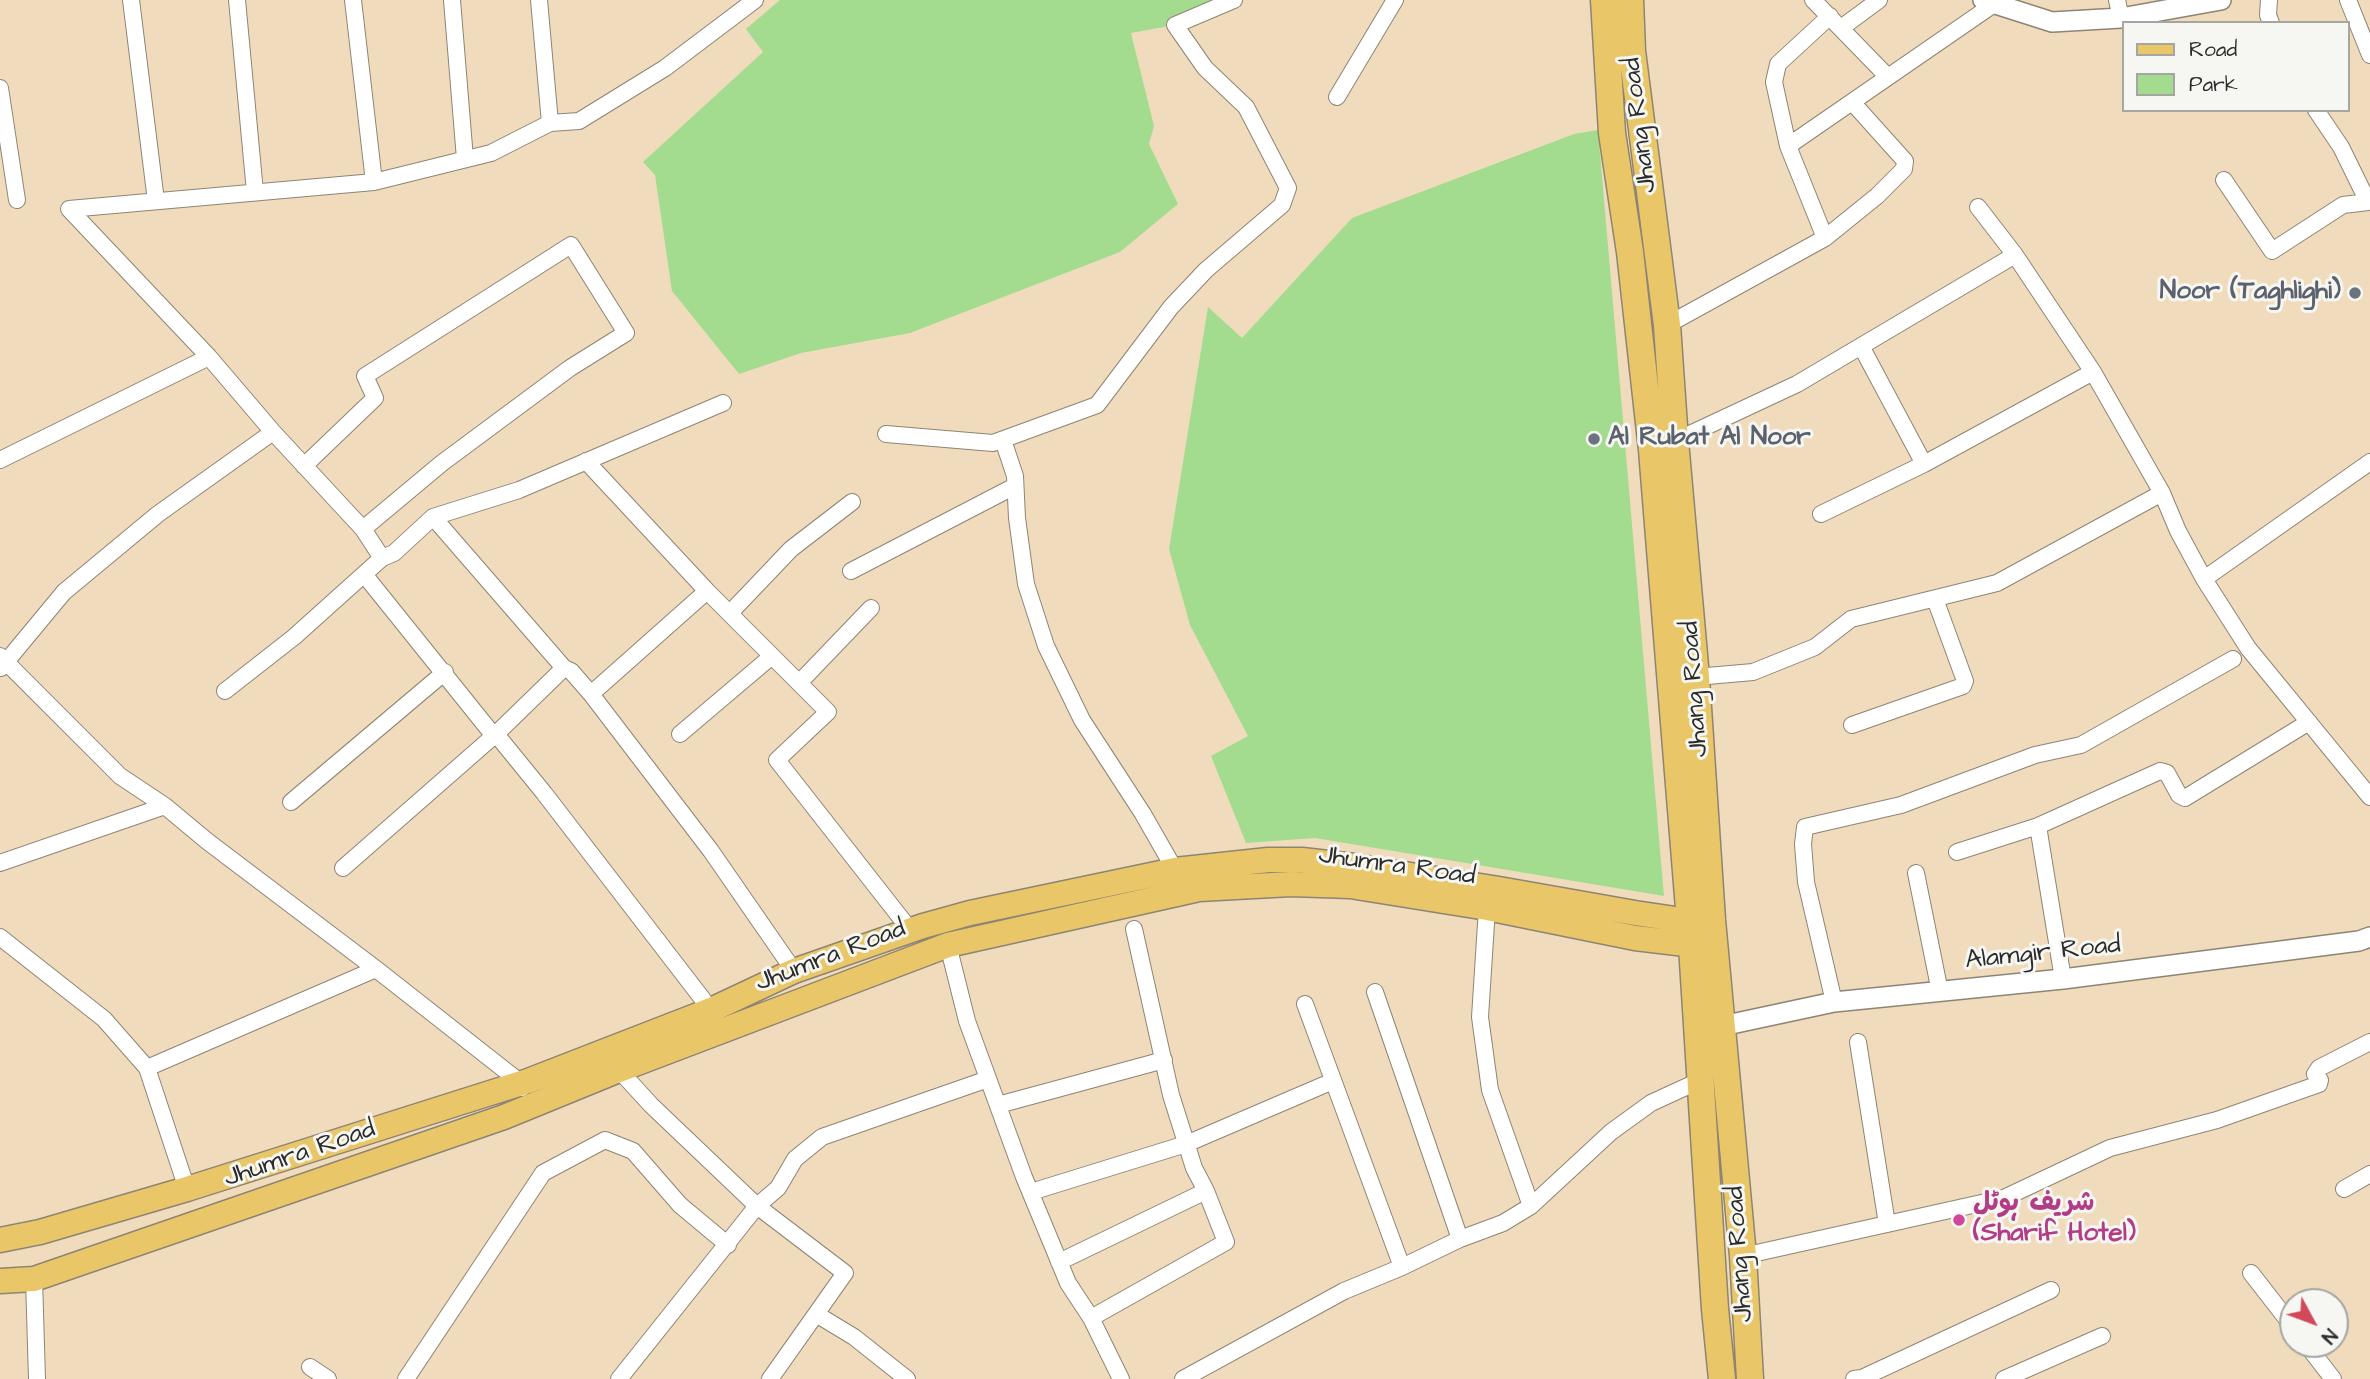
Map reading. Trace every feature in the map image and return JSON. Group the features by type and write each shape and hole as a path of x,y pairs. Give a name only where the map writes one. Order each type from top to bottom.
{"highway":[{"name":"Jhang Road","path":"1604,0 1612,133 1643,249 1667,325 1696,677 1702,933 1701,1080 1722,1379"},
{"name":"Jhang Road","path":"1630,0 1652,450 1702,933 1722,1026 1750,1379"}],"main road":[{"name":"Jhumra Road","path":"0,1240 40,1232 187,1189 528,1081 711,1010 794,971 911,931 970,913 1175,870 1268,860 1302,860 1354,866 1499,888 1702,933"},
{"name":"Jhumra Road","path":"0,1281 34,1279 530,1106 948,945 1199,889 1291,884 1350,886 1487,908 1635,938 1702,933"}],"street":[{"path":"131,0 156,201"},
{"path":"237,0 256,192"},
{"path":"353,0 374,182"},
{"path":"452,0 465,159"},
{"path":"539,0 550,123"},
{"path":"382,558 363,529 273,432 209,357 69,209 374,182 491,153 550,123 579,121 665,68 755,0"},
{"path":"886,434 993,443 1097,405 1171,307 1206,270 1282,205 1288,188 1247,107 1205,68 1175,25 1234,0"},
{"path":"1337,97 1395,0"},
{"path":"1813,0 1888,77"},
{"path":"1825,238 1788,146 1774,82 1778,64 1836,22 1879,0"},
{"path":"1788,146 1888,77 1989,2 2052,22 2119,9 2221,0"},
{"path":"2269,0 2270,21"},
{"path":"2348,0 2370,55"},
{"path":"0,88 17,200"},
{"path":"1667,325 1825,238 1877,196 1906,164 1852,102"},
{"path":"2224,180 2272,251 2343,205 2369,203 2341,147 2317,112"},
{"path":"1978,206 2015,255 2093,372 2162,493 2178,531 2204,579 2248,648 2370,797"},
{"path":"304,466 375,398 365,376 571,245 626,333 570,368 442,463 363,529"},
{"path":"1675,441 1797,384 2015,255"},
{"path":"1861,345 1924,464"},
{"path":"0,460 209,357"},
{"path":"1821,514 1924,464 2093,372"},
{"path":"225,691 293,637 382,558 394,553 433,517 519,490 723,403"},
{"path":"273,432 158,514 64,592 2,662 121,776 165,806 520,1082 530,1106"},
{"path":"1003,440 1015,476 1026,584 1046,646 1082,720 1143,814 1175,870"},
{"path":"586,461 707,590 828,712 777,761 911,931"},
{"path":"2204,579 2370,462"},
{"path":"851,571 1015,486"},
{"path":"1696,677 1753,672 1815,647 1851,619 1997,583 2162,493"},
{"path":"730,613 791,549 852,502"},
{"path":"433,517 564,668 571,671 591,694 711,851 794,971"},
{"path":"361,578 367,578 544,793 711,1010"},
{"path":"591,694 707,590"},
{"path":"1852,725 1964,686 1965,681 1936,599"},
{"path":"799,683 871,608"},
{"path":"680,734 772,656"},
{"path":"1834,1002 1806,882 1803,844 1805,827 1901,805 2035,755 2081,745 2233,659"},
{"path":"343,869 495,735 564,668"},
{"path":"291,802 445,672"},
{"path":"1957,852 2038,826 2160,771 2167,773 2179,795 2185,798 2309,722"},
{"path":"0,863 165,806"},
{"path":"2038,826 2063,979"},
{"path":"1916,873 1940,992"},
{"path":"1487,908 1480,1017 1490,1090 1531,1206"},
{"path":"1091,1318 1226,1242 1194,1168 1171,1095 1134,929"},
{"path":"0,937 104,1019 147,1068 187,1189"},
{"name":"Alamgir Road","path":"1722,1026 1834,1002 2063,979 2358,941 2370,937"},
{"path":"948,945 967,1021 1031,1192 1068,1283 1091,1318 1121,1379"},
{"path":"147,1068 376,969"},
{"path":"1375,992 1460,1239"},
{"path":"1305,1004 1402,1268"},
{"path":"1858,1042 1887,1224"},
{"path":"1742,1256 2004,1198 2110,1148 2217,1120 2319,1084 2320,1080 2315,1074 2319,1068 2370,1042"},
{"path":"998,1105 1164,1060"},
{"path":"619,1070 651,1105 757,1206 845,1273 778,1376"},
{"path":"619,1379 757,1206 778,1188 795,1159 822,1137 988,1079"},
{"path":"1183,1379 1344,1291 1402,1268 1460,1239 1503,1223 1531,1206 1611,1132 1651,1103 1701,1080"},
{"path":"1031,1192 1186,1144 1333,1081"},
{"path":"406,1379 543,1173 605,1140 633,1151 680,1205 728,1245"},
{"path":"2344,1189 2370,1174"},
{"path":"1059,1262 1206,1191"},
{"path":"2251,1273 2279,1309"},
{"path":"34,1279 37,1379"},
{"path":"1854,1379 2051,1290"},
{"path":"816,1314 854,1337 907,1379"},
{"path":"2004,1379 2102,1336"},
{"path":"2317,1358 2333,1379"},
{"path":"310,1367 328,1379"}],"green space":[{"path":"780,0 1234,0 1175,25 1131,33 1154,126 1149,144 1178,204 1120,252 910,333 801,353 739,374 672,291 655,175 643,162 763,52 746,29"},
{"path":"1598,130 1664,896 1315,838 1246,843 1211,756 1248,736 1190,625 1169,549 1208,307 1242,338 1352,218 1574,134"}],"place":[{"name":"Noor (Taghlighi)","path":"2355,293"},
{"name":"Al Rubat Al Noor","path":"1594,439"},
{"name":"شریف ہوٹل (Sharif Hotel)","path":"1959,1220"}]}
